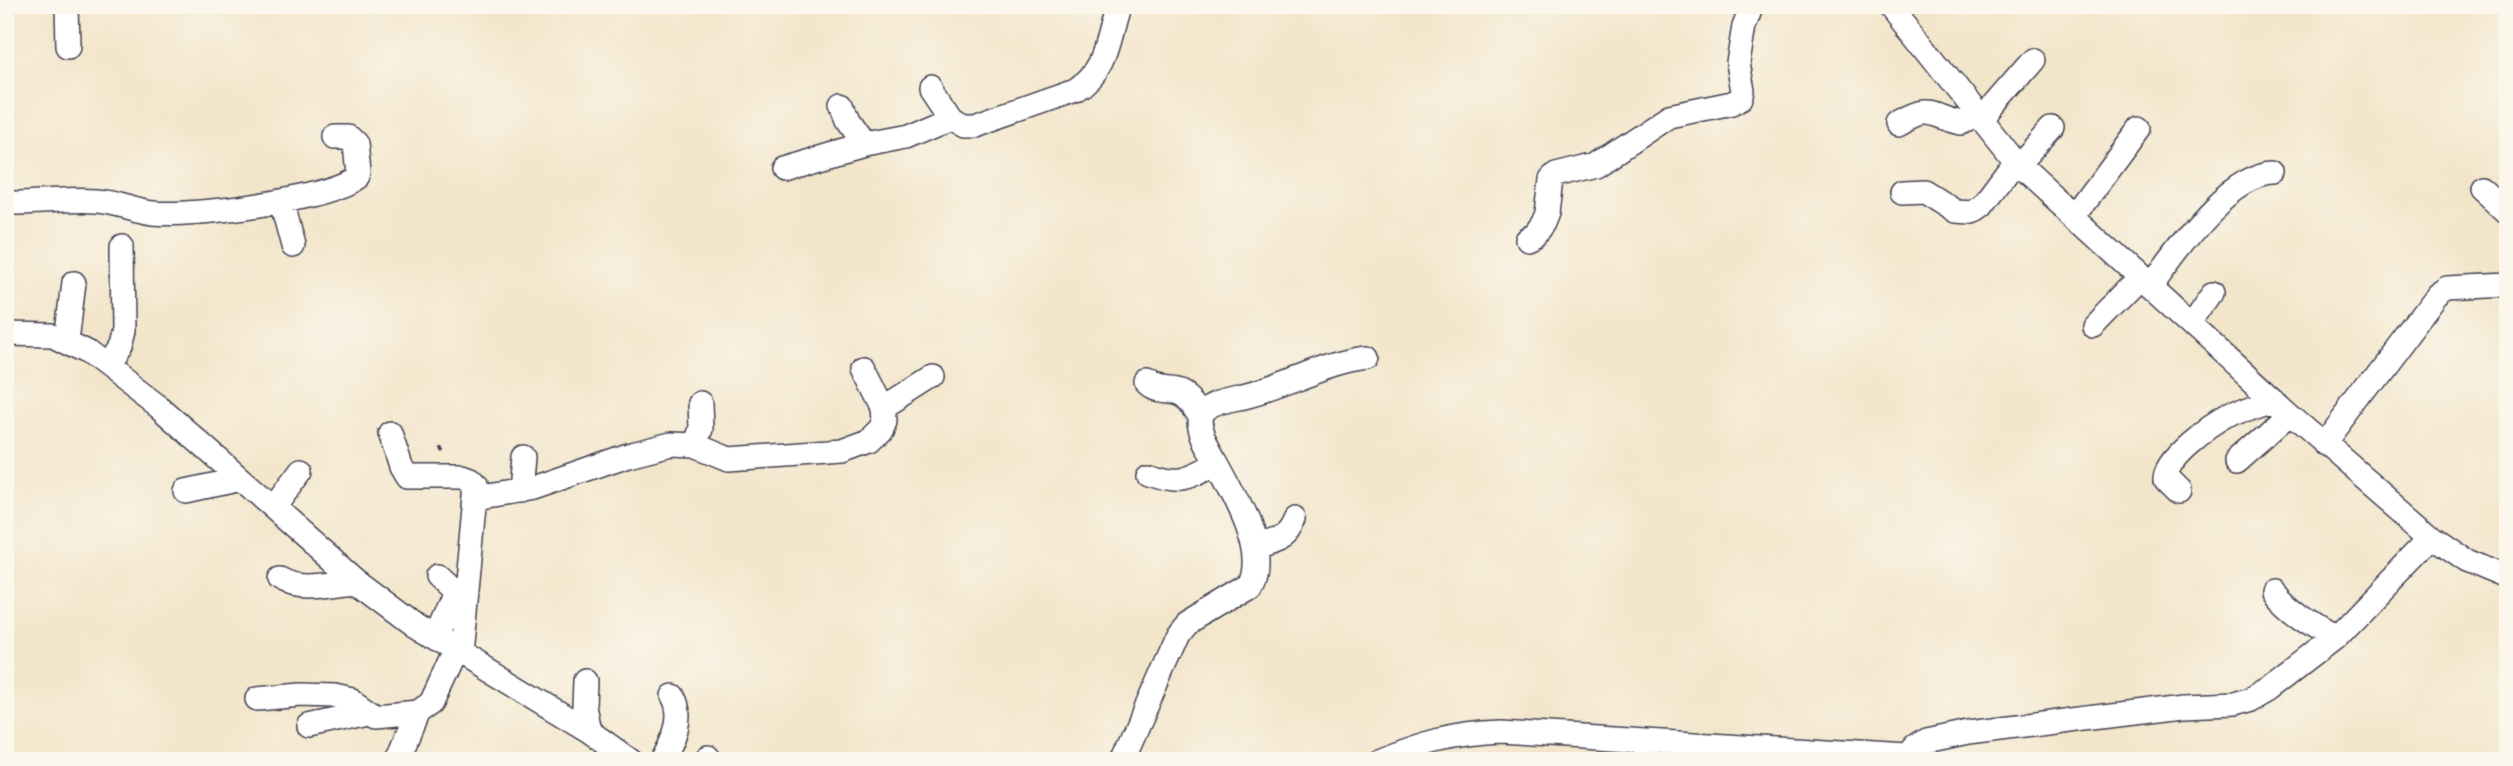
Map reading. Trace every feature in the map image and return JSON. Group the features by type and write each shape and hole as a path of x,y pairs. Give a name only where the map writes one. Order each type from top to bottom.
{"street":[{"path":"67,5 68,46"},
{"path":"930,88 950,117 963,125 975,125 1075,90 1088,82 1103,60 1118,5"},
{"path":"1527,238 1535,234 1543,223 1551,180 1556,175 1595,165 1669,116 1732,103 1741,98 1743,92 1738,63 1744,26 1752,5"},
{"path":"1891,5 2016,164 2324,445 2432,537 2467,561 2507,576"},
{"path":"1899,124 1921,113 1934,113 1961,123 1979,118 2033,60"},
{"path":"842,106 848,121 864,144"},
{"path":"782,168 864,144 906,136 950,117"},
{"path":"1902,192 1923,191 1955,211 1966,214 1982,205 2016,164 2053,128"},
{"path":"2074,216 2139,128"},
{"path":"5,203 93,201 176,214 281,201 317,192 357,177 355,144 348,137 335,136"},
{"path":"2093,325 2145,281 2205,215 2248,179 2261,173 2275,173"},
{"path":"2482,187 2508,211"},
{"path":"281,201 293,246"},
{"path":"107,366 119,347 123,331 122,246"},
{"path":"67,341 74,283"},
{"path":"2324,445 2437,295 2447,288 2508,285"},
{"path":"2192,324 2214,292"},
{"path":"5,334 52,335 67,341 107,366 159,407 356,580 435,638 589,732 617,757"},
{"path":"1122,761 1178,635 1187,624 1250,586 1257,568 1255,548 1240,506 1200,426 1200,416 1213,405 1264,392 1343,363 1367,358"},
{"path":"476,498 520,491 557,481 628,455 671,444 695,444 729,459 842,451 869,441 881,429 885,420 884,408 864,368"},
{"path":"884,408 933,377"},
{"path":"1147,384 1155,390 1179,393 1187,398 1200,416"},
{"path":"695,444 701,429 700,403"},
{"path":"2237,461 2282,407"},
{"path":"2179,491 2166,478 2166,470 2172,459 2213,425 2236,412 2282,407"},
{"path":"257,699 301,695 335,696 353,700 376,716 418,712 430,704 458,653 476,485 463,477 407,477 390,433"},
{"path":"520,491 523,457"},
{"path":"1148,472 1178,480 1217,463"},
{"path":"274,506 301,470"},
{"path":"187,491 240,479"},
{"path":"1255,548 1284,538 1291,531 1295,519"},
{"path":"1377,761 1438,739 1501,732 1906,759 1926,742 1968,733 2184,706 2226,705 2270,688 2335,638 2432,537"},
{"path":"435,638 452,597 451,589 438,576"},
{"path":"280,579 299,586 356,580"},
{"path":"2272,590 2304,621 2335,638"},
{"path":"585,681 584,706 589,732"},
{"path":"662,761 671,746 679,715 680,708 673,696"},
{"path":"397,761 418,712"},
{"path":"309,726 369,713"}]}
